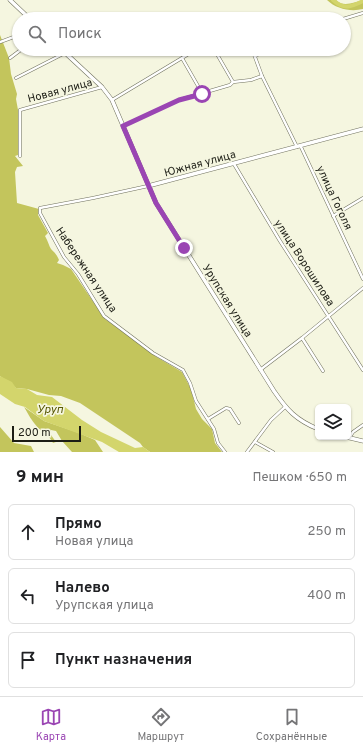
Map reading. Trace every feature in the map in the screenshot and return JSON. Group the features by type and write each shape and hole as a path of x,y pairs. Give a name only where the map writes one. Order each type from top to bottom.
{"street":[{"path":"10,0 23,12"},
{"path":"351,17 363,13"},
{"path":"0,42 12,38"},
{"path":"16,78 59,56"},
{"name":"Урупская улица","path":"68,56 102,87 112,100 148,186 167,221 260,370 285,407 302,422 315,428"},
{"path":"112,100 185,56"},
{"path":"218,56 233,82"},
{"path":"254,56 262,76 297,148"},
{"path":"182,58 202,94"},
{"path":"123,126 179,100 230,85 233,82 251,80 262,76"},
{"name":"Новая улица","path":"20,156 20,110 102,87"},
{"name":"Южная улица","path":"40,208 148,186 301,147 363,129"},
{"name":"улица Гоголя","path":"301,147 363,279"},
{"name":"улица Ворошилова","path":"234,164 280,241 363,370"},
{"path":"333,216 363,198"},
{"name":"Набережная улица","path":"40,208 42,218 64,257 78,274 104,316 154,353 182,370 190,383 196,401 214,429 218,443 225,452"},
{"path":"260,370 329,317 363,288"},
{"path":"302,338 323,371"},
{"path":"247,452 271,420 285,407"},
{"path":"208,419 226,408 230,409 239,423"},
{"path":"351,434 363,426"},
{"path":"351,438 363,441"},
{"path":"255,442 273,452"}],"shaded area":[{"path":"327,0 336,0 342,4 346,4 363,0 363,9 354,10 339,8"},
{"path":"0,35 9,58 11,74 17,94 18,155 15,156 23,166 17,167 15,172 17,203 39,209 38,215 48,233 45,236 50,248 57,255 59,260 57,263 71,269 105,319 155,356 182,372 191,389 196,409 202,419 212,429 215,443 222,452 150,452 140,443 80,403 61,396 16,388 0,376"},
{"path":"24,407 44,421 95,440 103,452 72,452 62,441 56,431 51,430 51,435 56,442 53,443 46,432 42,431 36,425"},
{"path":"0,427 14,443 31,446 34,452 0,452"}],"water":[{"name":"Уруп","path":"0,376 12,382 16,388 27,389 37,395 52,397 82,420 101,432 135,448 143,447 150,452 119,452 102,442 44,421 25,407 15,404 0,394"}],"waterway":[{"path":"333,0 344,6 355,5 363,1"}],"route":[{"path":"184,248 156,203 123,126 179,100 202,94"}]}
